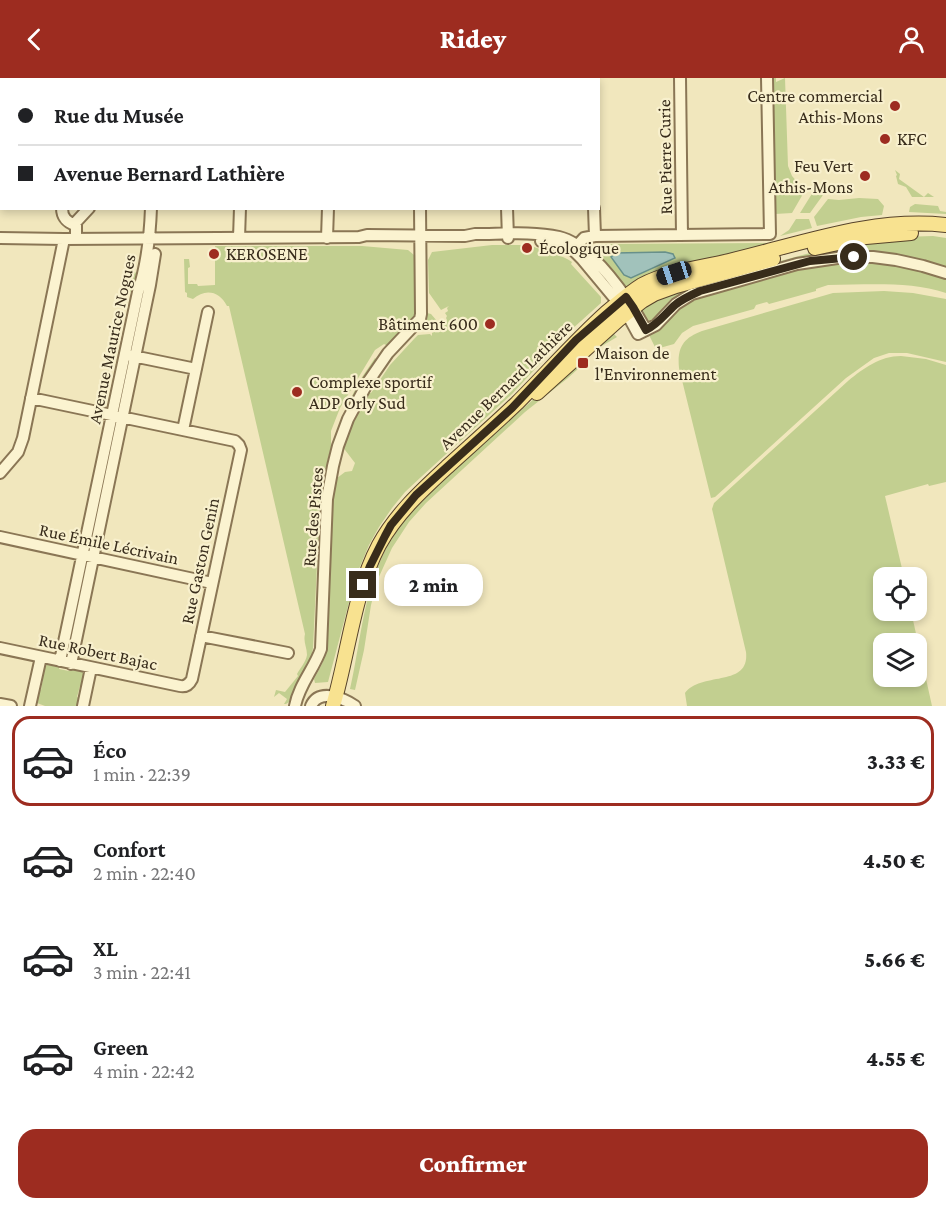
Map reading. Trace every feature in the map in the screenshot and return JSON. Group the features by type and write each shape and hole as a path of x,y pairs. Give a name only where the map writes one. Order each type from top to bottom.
{"main road":[{"name":"Avenue Bernard Lathière","path":"342,703 363,585 378,548 391,525 416,495 512,408 576,340 626,305 640,286 667,275 836,232 897,224 946,225"},
{"name":"Avenue Bernard Lathière","path":"626,305 642,301 663,290 825,245 887,234 946,234"}],"street":[{"name":"Rue Pierre Curie","path":"680,78 682,235"},
{"path":"575,248 584,238 595,236 770,234 767,78"},
{"path":"62,210 67,222 75,225"},
{"path":"0,473 18,452 23,438 70,239 77,220 87,210"},
{"name":"Avenue Maurice Nogues","path":"66,662 130,356 138,292 147,260 151,210"},
{"path":"239,238 240,210"},
{"path":"327,238 328,210"},
{"name":"Rue des Pistes","path":"295,706 298,693 321,649 327,499 333,466 348,419 368,382 388,353 420,319 422,306 420,210"},
{"path":"507,210 508,236"},
{"path":"594,210 595,236"},
{"path":"0,238 327,238 367,235 421,239 475,234 544,235 561,238 591,255 642,332 656,325 676,304 692,294 810,261 854,257 882,258 946,273"},
{"path":"31,399 183,430 208,312"},
{"path":"130,356 196,369"},
{"name":"Rue Gaston Genin","path":"183,430 235,441 241,450 192,679 189,684"},
{"name":"Rue Émile Lécrivain","path":"0,537 212,583"},
{"path":"201,636 288,653"},
{"name":"Rue Robert Bajac","path":"0,648 183,687 189,684"},
{"path":"30,706 41,657"},
{"path":"83,706 92,668"},
{"path":"311,706 320,696 342,703"},
{"path":"0,704 11,706"}],"green space":[{"path":"773,78 776,78 776,82 785,78 788,166 792,176 799,184 807,187 792,213 775,214"},
{"path":"895,170 900,174 899,179 924,197 912,197 906,187 898,184"},
{"path":"813,192 823,195 810,213 800,213"},
{"path":"828,199 878,199 884,206 882,215 817,226 814,217"},
{"path":"915,204 938,206 940,211 946,214 909,212 910,207"},
{"path":"796,219 809,219 812,228 780,236 789,230"},
{"path":"901,237 946,238 946,269 884,254 728,279 650,322 645,321 640,312 641,309 673,290 832,247"},
{"path":"775,243 630,288 624,287 591,252 601,244"},
{"path":"492,245 524,245 525,249 530,249 531,246 567,259 601,297 601,303 571,330 512,394 405,492 392,508 369,545 356,576 328,682 315,683 314,679 323,662 320,660 333,481 345,472 352,471 355,463 342,446 360,402 371,393 377,384 379,385 390,365 418,335 430,334 432,336 432,333 447,320 445,313 449,306 441,310 429,293 428,260 432,252"},
{"name":"Complexe sportif ADP Orly Sud","path":"215,246 362,246 408,250 416,254 417,314 388,346 384,344 375,350 340,408 331,431 331,447 320,502 313,648 311,659 292,700 286,704 284,704 287,699 279,693 274,697 276,690 285,692 298,676 307,655 305,634 229,306 216,294 202,293 193,299 187,297 185,292 184,259 189,259 188,284 215,285 215,258 218,258"},
{"path":"879,261 946,278 946,293 903,285 828,285 816,291 769,304 767,302 756,305 754,309 693,326 682,333 674,344 656,349 649,335 677,308 695,297 796,268 832,262"},
{"path":"130,271 137,273 133,293 125,291"},
{"path":"884,291 946,299 946,362 907,353 889,353 874,358 846,378 715,497 711,498 679,368 680,349 686,341 702,331 833,293"},
{"path":"427,313 437,321 427,329 411,333"},
{"path":"611,331 617,337 595,350 577,366 579,368 568,378 525,412 426,503 409,522 392,548 378,579 355,690 350,689 370,589 382,557 399,528 443,479"},
{"path":"901,356 926,359 946,365 946,482 929,486 928,484 885,496 902,567 873,567 873,621 913,621 916,633 873,633 873,687 927,687 927,683 932,706 687,706 685,693 692,686 733,675 745,663 746,652 712,509 714,503 848,381 886,358"},
{"path":"375,358 377,360 357,394 348,404 360,380"},
{"path":"44,666 83,672 77,706 45,706 37,703"}],"water":[{"path":"665,252 673,254 675,258 631,278 624,275 611,257 616,253"}],"place":[{"name":"Centre commercial Athis-Mons","path":"895,106"},
{"name":"KFC","path":"885,139"},
{"name":"Feu Vert Athis-Mons","path":"865,176"},
{"name":"Écologique","path":"527,248"},
{"name":"KEROSENE","path":"214,254"},
{"name":"Bâtiment 600","path":"490,324"},
{"name":"Maison de l'Environnement","path":"583,363"},
{"name":"Complexe sportif ADP Orly Sud","path":"297,392"}],"route":[{"path":"363,585 378,548 405,507 512,408 576,340 626,297 646,330 656,325 676,304 700,291 810,261 854,257"}]}
